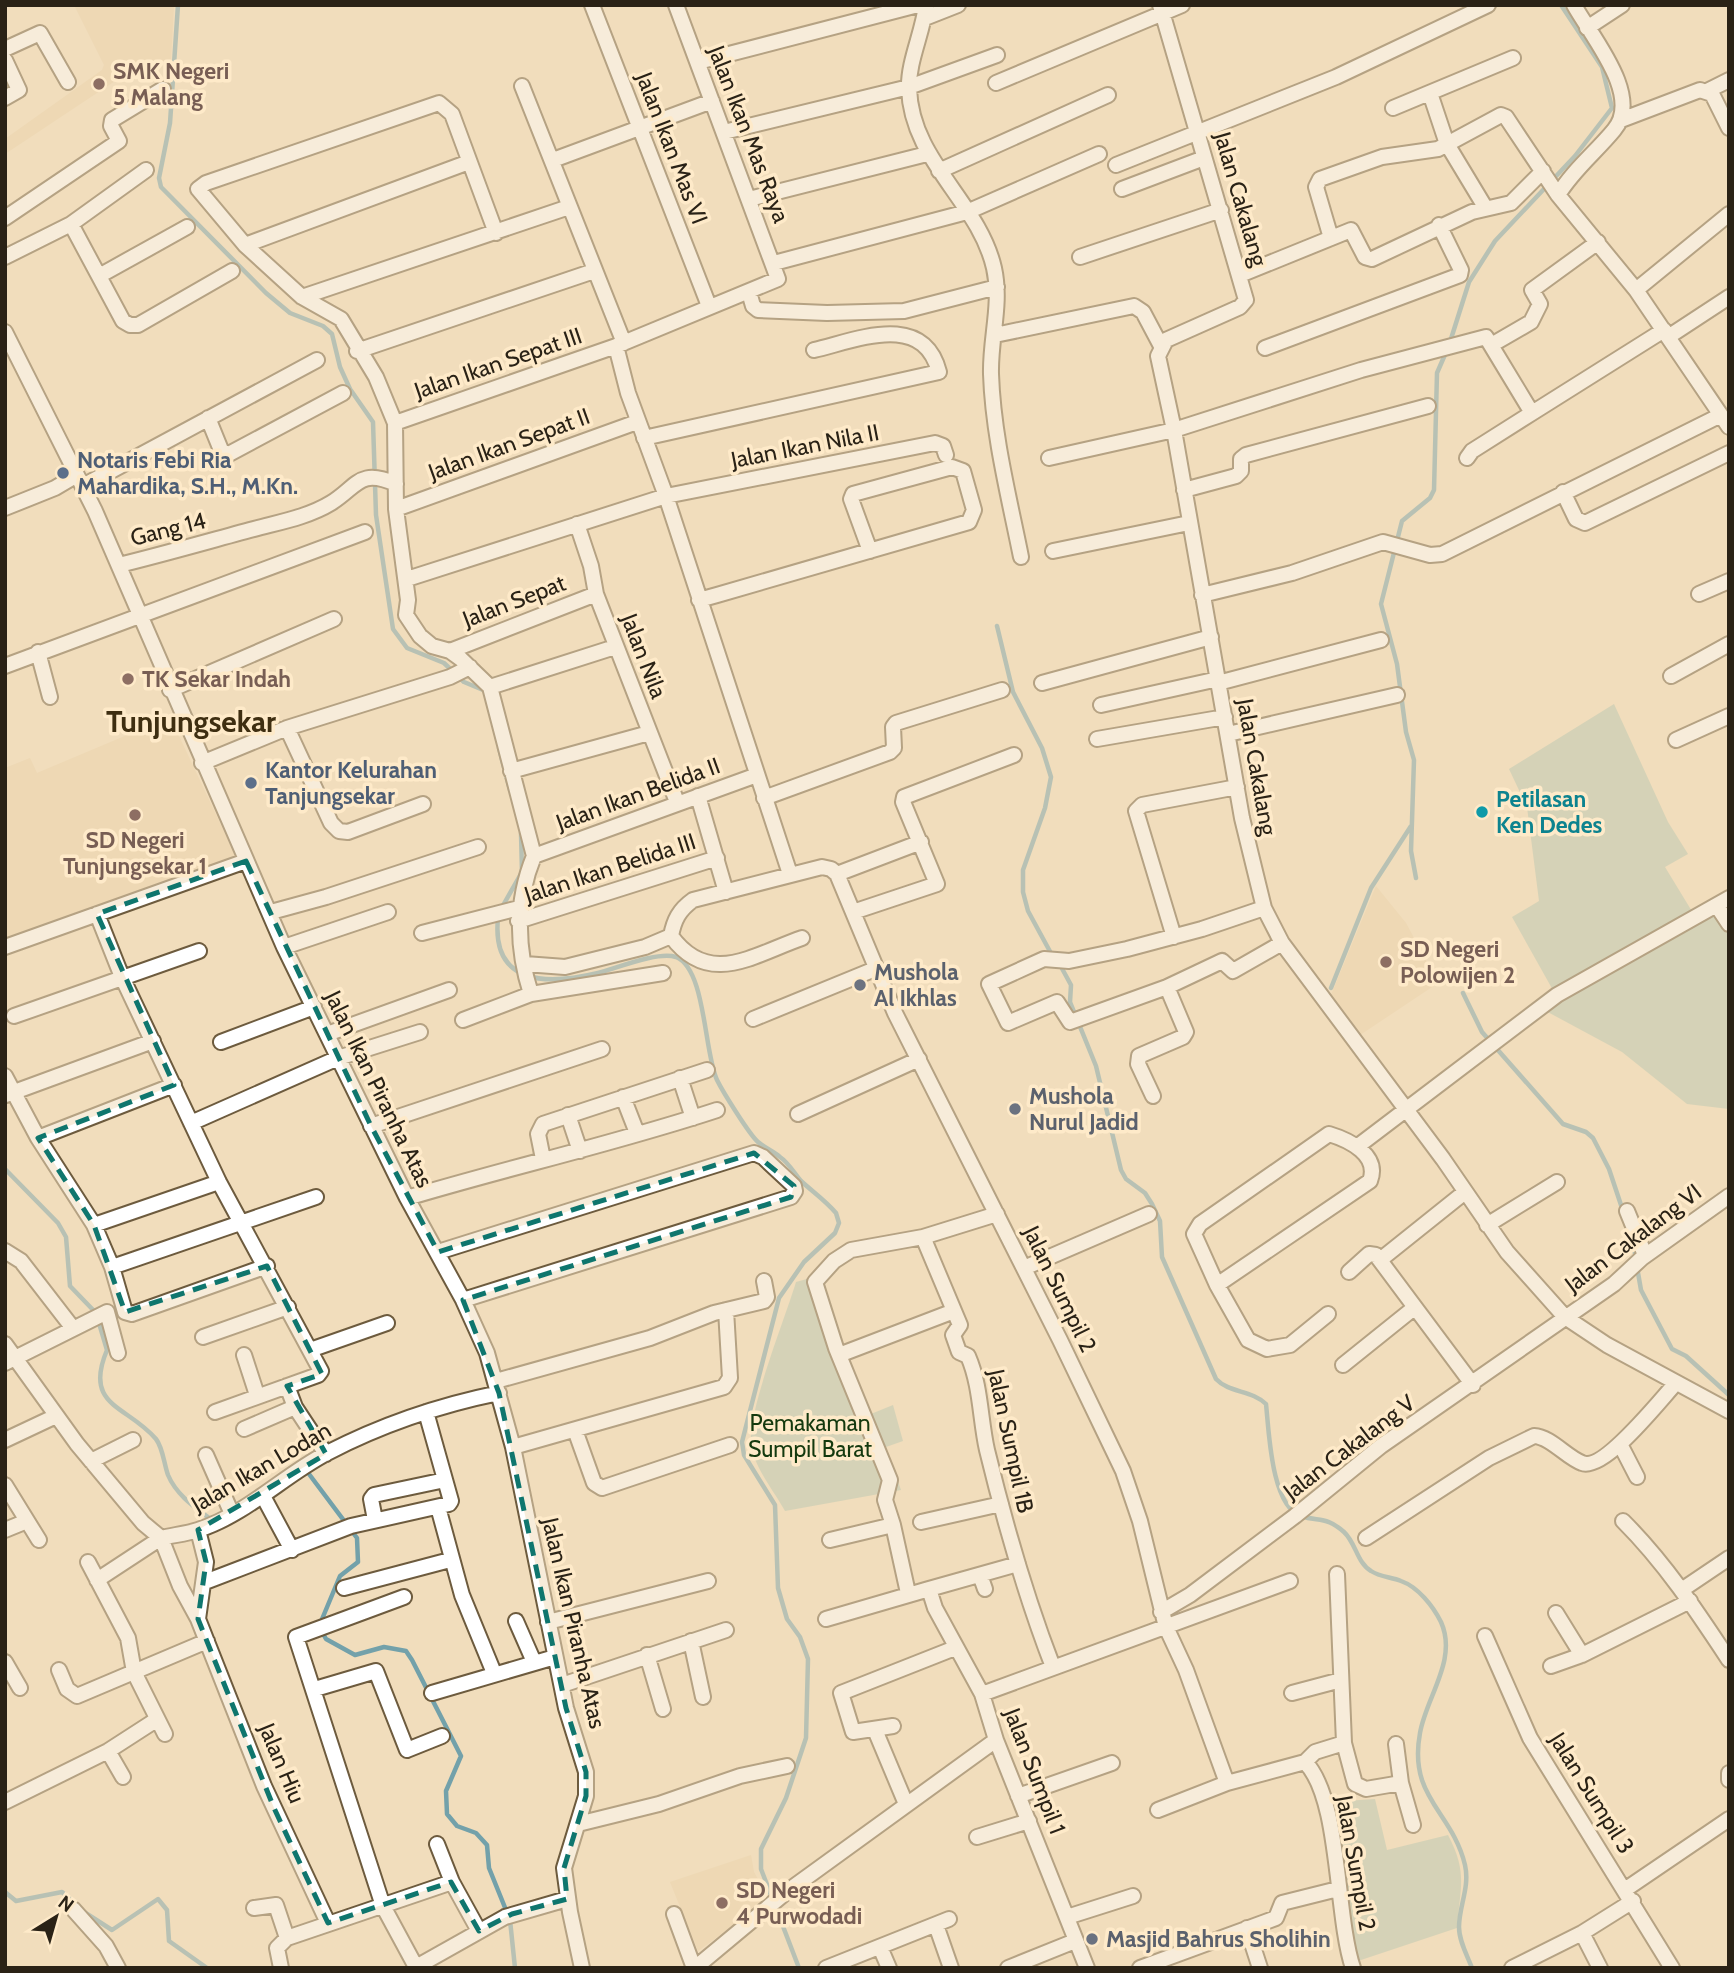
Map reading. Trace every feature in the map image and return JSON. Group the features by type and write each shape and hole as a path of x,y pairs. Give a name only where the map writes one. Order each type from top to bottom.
{"street":[{"name":"Jalan Ikan Mas VI","path":"592,5 709,306"},
{"name":"Jalan Ikan Mas Raya","path":"676,5 778,279"},
{"path":"698,62 923,9 958,5"},
{"path":"996,83 1162,10 1182,5"},
{"path":"1116,164 1336,77 1488,5"},
{"path":"1574,5 1620,86 1623,109 1621,121"},
{"path":"1587,28 1622,5"},
{"path":"923,9 909,87 927,154 967,212 989,252 998,287 1006,334 991,375 1021,557"},
{"name":"Jalan Cakalang","path":"1162,10 1246,300 1242,306 1168,339 1161,346 1158,356 1174,430 1237,787 1264,908 1282,943 1487,1225 1565,1318 1607,1345 1729,1411"},
{"path":"5,50 40,33 68,82"},
{"path":"724,132 909,87 996,55"},
{"path":"1393,108 1513,58"},
{"path":"5,60 19,90 5,98"},
{"path":"1240,275 1352,230 1365,257 1372,259 1439,225 1485,207 1511,203 1550,182 1567,180 1621,121 1700,90 1707,91 1729,80"},
{"path":"522,86 553,160 620,344 637,422 666,496 790,874"},
{"path":"5,218 119,141 111,126 112,120 163,89"},
{"path":"1707,91 1716,100 1729,128"},
{"path":"1430,93 1447,144 1485,207"},
{"path":"939,172 1108,96"},
{"path":"553,160 712,101"},
{"path":"496,233 452,114 439,103 200,186 200,194 245,245 302,297 341,319 357,351 376,377 395,423 389,481 407,579 406,615 420,636 432,646 450,651 491,687 534,856 516,913 529,990"},
{"path":"1202,594 1293,573 1383,542 1442,554 1507,524 1563,492 1725,421 1636,290 1550,182 1503,115 1427,153 1382,157 1320,179 1316,187 1331,237"},
{"path":"749,199 927,154"},
{"path":"774,263 967,212 1100,154"},
{"path":"1122,189 1204,158"},
{"path":"245,245 469,162"},
{"path":"5,257 71,224 146,170"},
{"path":"302,297 569,207"},
{"path":"1080,257 1221,210"},
{"path":"1636,290 1729,214"},
{"path":"71,224 122,321 132,326 232,271"},
{"path":"1265,348 1459,275 1461,270 1439,225"},
{"path":"99,275 187,227"},
{"path":"1493,344 1531,322 1540,304 1532,290 1598,242"},
{"path":"357,351 594,271"},
{"name":"Jalan Ikan Sepat III","path":"395,423 620,344 778,279"},
{"path":"748,292 753,306 758,310 827,313 920,309 998,287"},
{"path":"1467,458 1472,451 1532,413 1729,298"},
{"path":"1006,334 1134,306 1143,312 1161,346"},
{"name":"Jalan Ikan Piranha Atas","path":"5,332 80,480 119,565 170,690 271,912 284,947 371,1126 463,1300 487,1353 513,1447 555,1657 586,1772 586,1796 564,1868 567,1899 582,1968"},
{"path":"644,438 939,372 933,353 918,341 898,333 814,350"},
{"path":"1049,458 1174,430 1361,370 1486,337 1493,344 1532,413"},
{"path":"5,508 80,480 208,418 317,360"},
{"path":"208,418 221,450 227,455 343,393"},
{"path":"1184,490 1239,475 1243,457 1428,406"},
{"name":"Jalan Ikan Sepat II","path":"396,509 637,422"},
{"name":"Jalan Ikan Nila II","path":"666,496 935,443 943,446 946,455"},
{"path":"1563,492 1576,519 1585,523 1729,453"},
{"path":"699,600 870,551 970,521 974,510 963,471 952,467 853,494 851,499 870,551"},
{"name":"Gang 14","path":"119,565 291,520 332,503 345,489 366,477 389,481"},
{"path":"407,579 666,496"},
{"path":"1053,551 1189,523"},
{"name":"Jalan Nila","path":"577,524 591,566 596,594 677,803"},
{"path":"5,666 365,532"},
{"path":"1699,594 1729,581"},
{"name":"Jalan Sepat","path":"450,651 596,594"},
{"path":"170,690 334,620"},
{"path":"1042,684 1211,637"},
{"path":"1101,705 1218,681 1381,640"},
{"path":"1671,676 1729,644"},
{"path":"491,687 615,647"},
{"path":"38,652 50,697"},
{"path":"202,762 287,729 468,669"},
{"path":"764,798 890,752 894,748 892,727 896,723 1002,690"},
{"path":"1228,734 1397,695"},
{"path":"1676,740 1729,716"},
{"path":"1097,739 1225,717"},
{"path":"287,729 331,823 339,831 348,832 423,803"},
{"path":"511,771 649,733"},
{"path":"853,912 937,884 903,803 904,797 1014,755"},
{"name":"Jalan Ikan Belida II","path":"534,856 757,775"},
{"path":"1174,937 1136,811 1142,805 1237,787"},
{"path":"698,796 726,892"},
{"path":"802,938 727,965 712,966 681,949 671,936 674,922 682,908 693,900 826,867 837,874 921,842"},
{"path":"271,912 478,847"},
{"name":"Jalan Ikan Belida III","path":"422,933 494,914 516,913 716,858"},
{"path":"5,947 246,861"},
{"name":"Jalan Sumpil 2","path":"837,874 874,969 1123,1471 1140,1521 1163,1620 1186,1670 1227,1783"},
{"path":"1358,1146 1557,995 1723,902 1729,924"},
{"path":"1264,908 1174,937 1057,960 1044,959 989,984 1008,1023 1057,1002 1062,1005 1067,1021 1167,987 1223,961 1233,971 1282,943"},
{"path":"284,947 388,912"},
{"path":"97,914 122,977 219,1182 267,1266 321,1373 215,1412"},
{"path":"526,966 565,967 645,947 671,936"},
{"path":"15,1016 199,951"},
{"path":"753,1019 874,969"},
{"path":"463,1020 529,990 663,973"},
{"path":"1153,1096 1138,1065 1139,1056 1185,1035 1167,987"},
{"path":"327,1034 449,990"},
{"path":"221,1042 314,1007"},
{"path":"191,1123 338,1058 420,1032"},
{"path":"8,1094 153,1041"},
{"path":"371,1126 602,1049"},
{"path":"798,1114 919,1059"},
{"path":"543,1159 538,1144 540,1126 707,1070"},
{"path":"5,1076 8,1094 94,1225 112,1267 121,1307 125,1312 132,1314 267,1266"},
{"path":"680,1078 693,1118"},
{"path":"38,1138 174,1085"},
{"path":"623,1097 637,1133"},
{"path":"407,1198 543,1159 553,1160 717,1110"},
{"path":"568,1115 580,1151"},
{"path":"1217,1285 1370,1181 1371,1164 1358,1146 1329,1134 1200,1224 1195,1229 1194,1239 1217,1285 1248,1340 1267,1349 1290,1345 1328,1314"},
{"path":"438,1252 754,1153 763,1157 794,1186 794,1194 781,1200 463,1300"},
{"path":"94,1225 219,1182"},
{"path":"1487,1225 1557,1182"},
{"path":"1380,1260 1465,1192"},
{"name":"Jalan Cakalang VI","path":"1565,1318 1614,1284 1640,1259 1729,1196"},
{"path":"112,1267 316,1197"},
{"path":"1627,1211 1640,1259"},
{"path":"908,1593 885,1500 890,1480 839,1355 815,1290 815,1282 834,1261 851,1250 923,1237 997,1214"},
{"path":"1024,1268 1149,1214"},
{"name":"Jalan Sumpil 1B","path":"923,1237 961,1327 954,1338 959,1352 968,1356 975,1374 986,1446 1001,1504 1053,1667"},
{"path":"5,1251 21,1261 72,1327"},
{"path":"1349,1272 1370,1254 1380,1260 1473,1385"},
{"name":"Jalan Ikan Lodan","path":"161,1538 198,1530 230,1510 263,1496 326,1454 426,1412 726,1310 764,1301 767,1297 764,1281"},
{"path":"203,1337 288,1307"},
{"path":"1343,1365 1415,1308"},
{"path":"513,1447 729,1383 726,1310"},
{"path":"839,1355 954,1311"},
{"path":"10,1360 72,1327 108,1313 118,1353"},
{"name":"Jalan Cakalang V","path":"1163,1620 1190,1595 1381,1446 1473,1385 1565,1318"},
{"path":"310,1350 387,1323"},
{"path":"5,1344 10,1360 91,1461 143,1524 161,1538 97,1580"},
{"path":"244,1355 257,1395"},
{"path":"1366,1538 1489,1458 1534,1436 1587,1464 1597,1462 1620,1444 1676,1383"},
{"path":"287,1386 295,1406 326,1454"},
{"path":"244,1429 295,1406"},
{"path":"205,1582 348,1527 438,1507 451,1501 426,1412"},
{"path":"5,1440 56,1416"},
{"path":"575,1430 594,1483 602,1488 730,1445"},
{"path":"91,1461 133,1440"},
{"path":"1620,1444 1637,1477"},
{"path":"206,1455 230,1510"},
{"path":"375,1520 371,1499 374,1495 389,1489 445,1480"},
{"path":"5,1485 39,1540"},
{"path":"263,1496 292,1550"},
{"path":"920,1522 1001,1504"},
{"path":"438,1507 450,1560 494,1673"},
{"path":"5,1530 27,1521"},
{"path":"1623,1521 1654,1552 1729,1660"},
{"path":"830,1540 893,1525"},
{"path":"198,1530 206,1562 198,1619"},
{"name":"Jalan Hiu","path":"161,1538 180,1586 198,1619 269,1797 287,1829 328,1923"},
{"path":"1551,1666 1582,1655 1686,1595 1729,1558"},
{"path":"344,1588 450,1560"},
{"path":"88,1562 128,1639 134,1672 165,1734"},
{"path":"826,1619 908,1593 983,1582 1018,1564"},
{"path":"1337,1574 1344,1743 1357,1788 1401,1783"},
{"path":"548,1622 708,1581"},
{"path":"1163,1620 1290,1581"},
{"path":"929,1591 955,1648 982,1694"},
{"path":"404,1597 317,1627 296,1639 315,1689 383,1906 416,1968 509,1915 567,1899"},
{"path":"1556,1613 1582,1655"},
{"name":"Jalan Sumpil 1","path":"1087,1968 996,1740 982,1694 1163,1620"},
{"path":"516,1621 534,1662"},
{"path":"562,1685 726,1630"},
{"name":"Jalan Sumpil 3","path":"1485,1636 1530,1738 1672,1968"},
{"path":"59,1670 67,1689 74,1696 207,1641"},
{"path":"691,1641 703,1696"},
{"path":"893,1726 853,1732 841,1693 955,1648"},
{"path":"647,1655 663,1709"},
{"path":"432,1693 555,1657"},
{"path":"5,1662 20,1688"},
{"path":"315,1689 376,1671 407,1750 442,1736"},
{"path":"1292,1693 1341,1680"},
{"path":"5,1802 108,1751 156,1720"},
{"path":"876,1730 906,1804"},
{"path":"674,1914 694,1968 770,1904 996,1740"},
{"path":"1158,1810 1227,1783 1308,1765 1315,1752 1344,1743"},
{"path":"1396,1744 1401,1783 1413,1825"},
{"path":"108,1751 123,1777"},
{"path":"1018,1796 1112,1763"},
{"name":"Jalan Sumpil 2","path":"1308,1765 1329,1824 1353,1968"},
{"path":"578,1824 659,1804 740,1776 787,1766"},
{"path":"1729,1773 1729,1780"},
{"path":"1512,1968 1582,1933 1729,1819"},
{"path":"977,1837 1029,1821"},
{"path":"437,1844 452,1882 479,1931"},
{"path":"281,1968 278,1948 287,1938 452,1882"},
{"path":"1140,1968 1276,1917 1282,1903 1338,1889"},
{"path":"1067,1917 1133,1896"},
{"path":"254,1908 276,1905 287,1938"},
{"path":"73,1909 106,1945 118,1968"},
{"path":"826,1968 943,1922 951,1968"},
{"path":"1247,1928 1260,1968"},
{"path":"1582,1933 1600,1968"},
{"path":"1008,1968 1076,1941"},
{"path":"880,1947 889,1968"}],"highlighted area":[{"path":"246,861 371,1126 438,1252 754,1153 794,1186 791,1197 463,1300 499,1393 566,1708 586,1772 586,1796 564,1868 567,1899 512,1914 479,1931 451,1882 328,1923 274,1808 198,1619 206,1562 198,1530 326,1454 287,1386 322,1374 267,1266 125,1312 94,1225 38,1138 174,1085 97,914"}],"shaded area":[{"name":"SMK Negeri 5 Malang","path":"74,5 174,5 171,59 121,77 5,154 5,139 102,70 104,65"},
{"name":"SD Negeri Tunjungsekar 1","path":"170,717 236,857 5,939 5,768 30,758 37,773"},
{"name":"SD Negeri Polowijen 2","path":"1376,886 1406,923 1438,983 1360,1035 1331,995"},
{"name":"SD Negeri 4 Purwodadi","path":"751,1855 754,1872 769,1899 698,1951 670,1882"}],"green space":[{"path":"1614,704 1668,822 1688,854 1665,867 1693,913 1554,992 1512,917 1539,901 1527,807 1509,769"},
{"path":"1717,912 1729,930 1729,1109 1687,1104 1622,1052 1544,1010"},
{"name":"Pemakaman Sumpil Barat","path":"814,1277 866,1416 893,1405 903,1441 886,1447 901,1490 785,1511 756,1461 751,1443 752,1428 761,1387 796,1282"},
{"path":"1375,1799 1387,1850 1448,1835 1458,1860 1461,1891 1457,1928 1358,1961 1346,1912 1330,1802"}],"waterway":[{"path":"178,5 170,123 159,178 161,187 266,293 290,313 323,326 332,334 340,367 350,389 373,422 376,515 393,629 407,648 444,663 464,682 488,692"},
{"path":"1450,342 1469,282 1495,241 1575,156 1612,108 1602,67 1561,5"},
{"path":"1416,878 1411,851 1414,760 1406,732 1397,664 1381,604 1402,521 1430,498 1434,490 1437,373 1447,350"},
{"path":"997,626 1013,692 1042,748 1051,777 1045,808 1023,870 1023,892 1028,911 1053,957"},
{"path":"499,748 510,790"},
{"path":"1331,988 1371,888 1411,826"},
{"path":"501,909 522,872 521,833"},
{"path":"498,918 498,940 504,957 513,968 527,976 543,979 579,977 659,956 676,957 686,965 699,994 713,1067 725,1094 754,1138 786,1162 801,1181 836,1213 839,1223 835,1233 804,1262 779,1298 742,1442 744,1455 775,1505 778,1588 787,1619 800,1637 808,1659 806,1738 786,1798 761,1849 761,1869 799,1968"},
{"path":"1059,963 1071,985 1070,1002 1096,1066 1121,1170 1126,1179 1145,1193 1160,1221 1162,1257 1216,1379 1221,1384 1254,1396 1266,1404 1273,1466 1283,1498 1291,1509 1301,1516 1327,1521 1338,1527 1348,1537 1366,1567 1374,1573 1401,1581 1419,1592 1441,1622 1446,1650 1439,1678 1423,1719 1418,1755 1420,1773 1426,1789 1459,1846 1465,1865 1466,1881 1459,1932 1472,1968"},
{"path":"1463,993 1482,1032 1563,1124 1586,1132 1593,1138 1609,1169 1623,1211"},
{"path":"5,1169 58,1223 66,1237 70,1286 96,1313 107,1350 100,1383 104,1394 156,1439 168,1475 176,1488 197,1509 213,1518"},
{"path":"1632,1239 1636,1258"},
{"path":"1637,1267 1641,1290 1672,1349 1686,1356 1729,1395"},
{"path":"306,1470 357,1538 358,1562 340,1576 320,1624"},
{"path":"322,1632 326,1639 355,1655 384,1647 406,1651 412,1660 461,1756 446,1791 447,1814 457,1826 476,1833 487,1845 489,1868 510,1920 515,1968"},
{"path":"5,1892 16,1901 62,1892 77,1906"},
{"path":"84,1912 112,1930 158,1899 167,1910 169,1941 207,1968"}],"place":[{"name":"SMK Negeri 5 Malang","path":"99,84"},
{"name":"Notaris Febi Ria Mahardika, S.H., M.Kn.","path":"63,473"},
{"name":"TK Sekar Indah","path":"128,679"},
{"name":"Kantor Kelurahan Tanjungsekar","path":"251,783"},
{"name":"Petilasan Ken Dedes","path":"1482,812"},
{"name":"SD Negeri Tunjungsekar 1","path":"135,815"},
{"name":"SD Negeri Polowijen 2","path":"1386,962"},
{"name":"Mushola Al Ikhlas","path":"860,985"},
{"name":"Mushola Nurul Jadid","path":"1015,1109"},
{"name":"SD Negeri 4 Purwodadi","path":"722,1903"},
{"name":"Masjid Bahrus Sholihin","path":"1092,1939"}],"district":[{"name":"Tunjungsekar","path":"191,722"}]}
